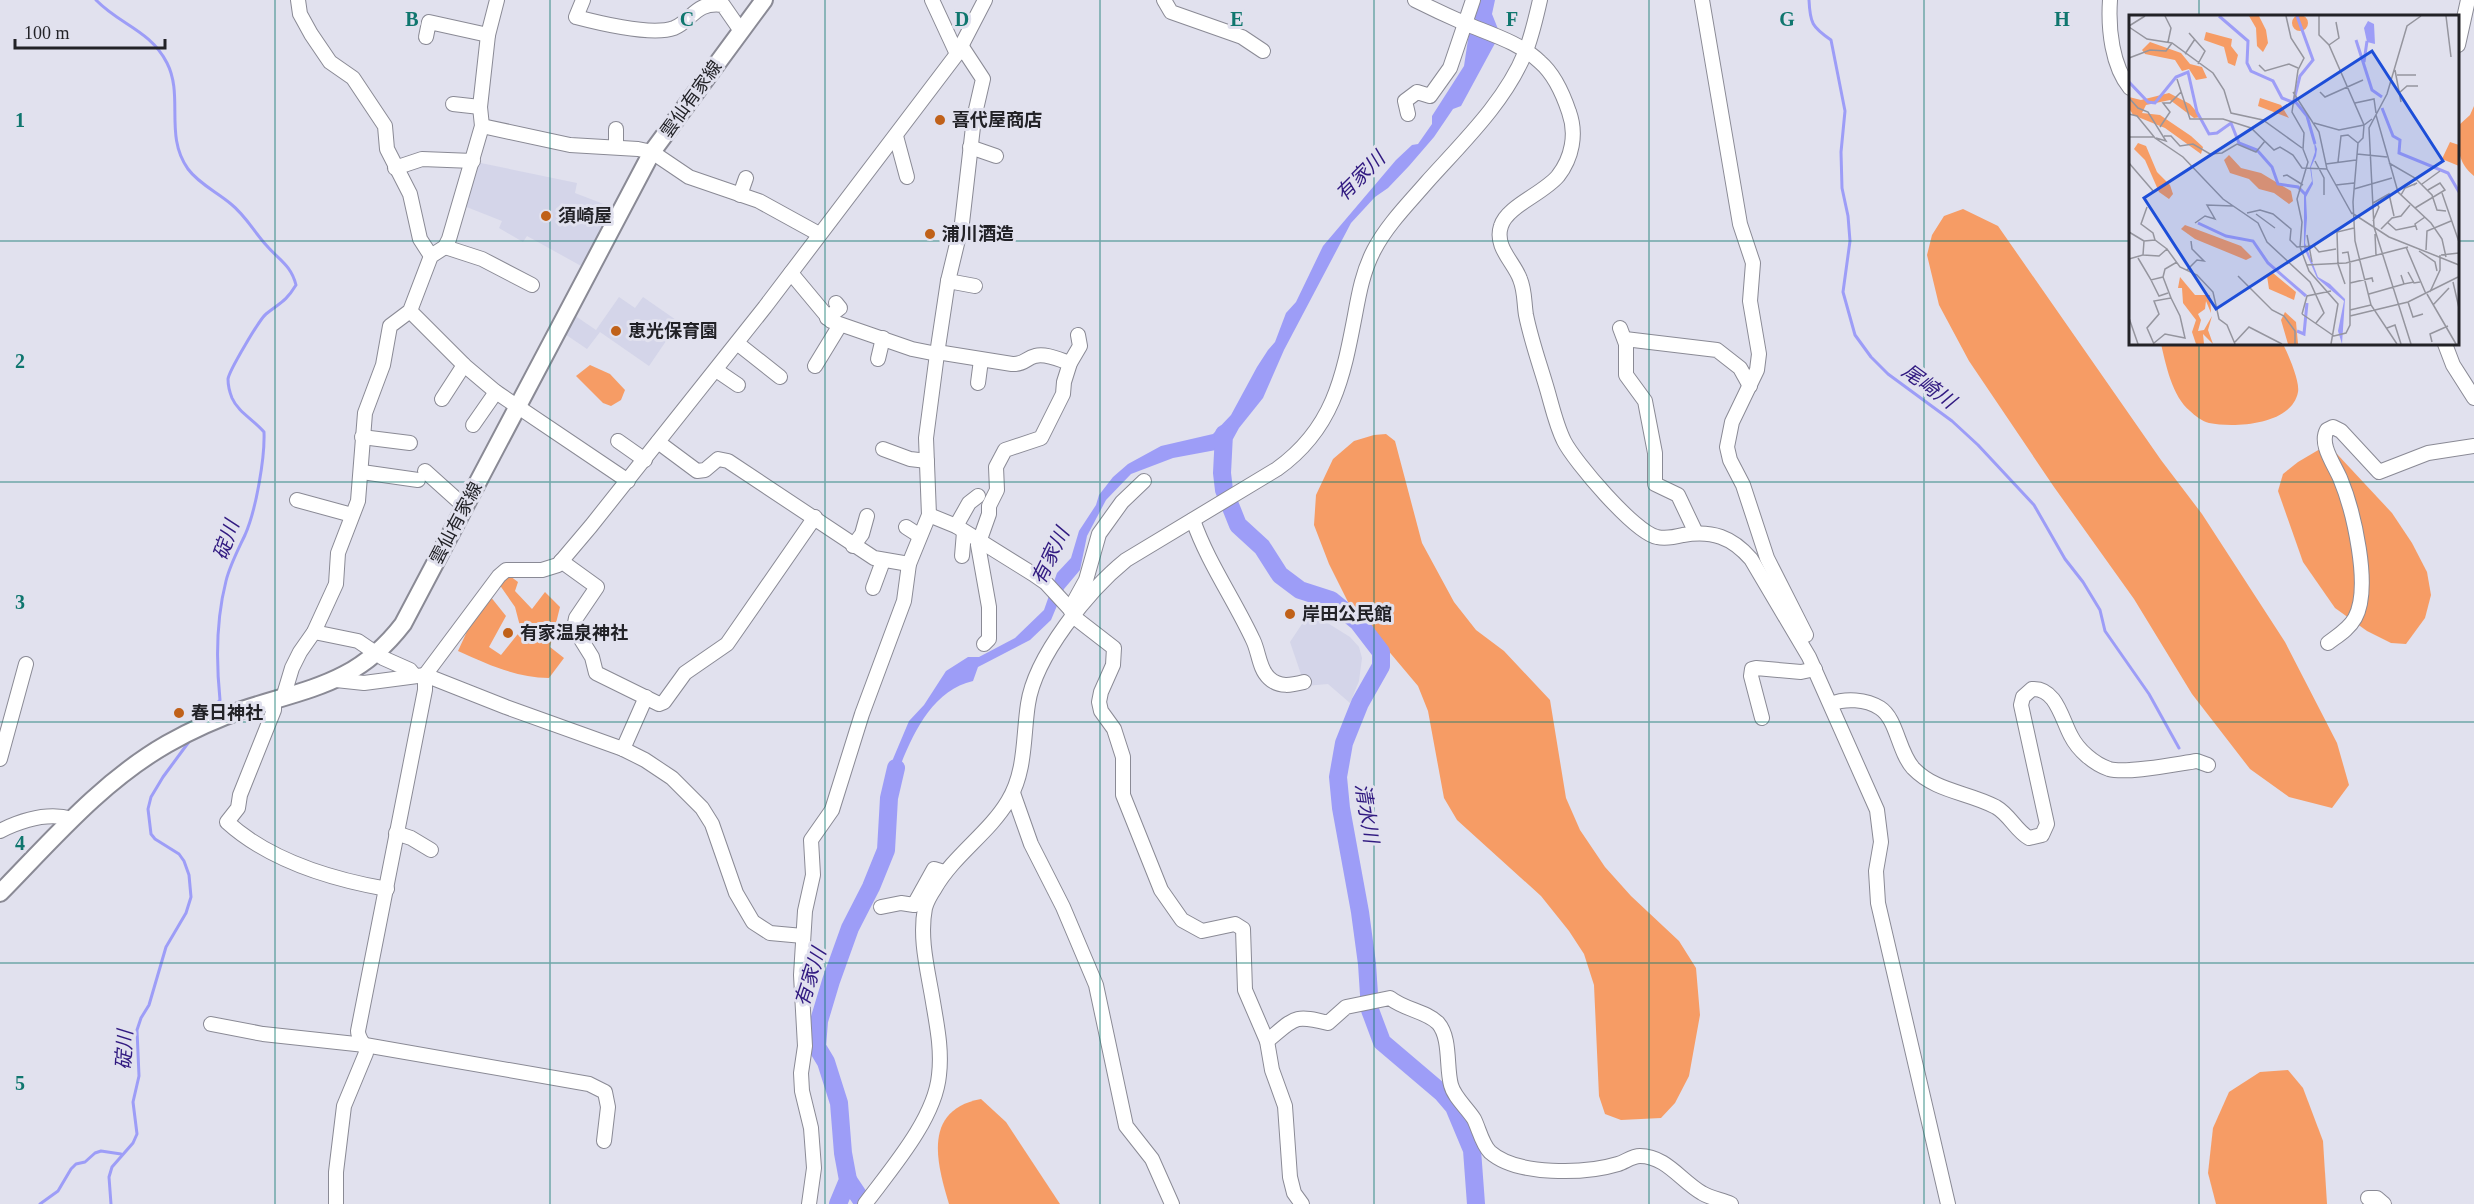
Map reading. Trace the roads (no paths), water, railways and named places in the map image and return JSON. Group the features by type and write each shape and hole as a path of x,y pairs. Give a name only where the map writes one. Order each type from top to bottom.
{"main road":[{"name":"雲仙有家線","path":"0,893 97,794 133,767 197,729 336,680 357,669 377,654 403,624 652,152 764,0"}],"street":[{"path":"298,0 300,14 330,62 353,78 385,126 387,149 410,194 420,239 431,256"},
{"path":"387,889 358,884 295,863 248,840 227,822 238,808 240,795 292,668 314,632 336,584 338,553 358,501 362,472 364,413 383,365 390,326 410,311 431,256 445,247 473,161 482,126 480,107 489,35 497,0"},
{"path":"583,0 576,16 623,27 663,30 678,26 700,9 724,2 741,31"},
{"path":"808,1204 814,1168 811,1128 802,1091 801,1073 806,1046 801,975 803,936 813,875 811,840 832,810 862,714 904,601 909,564 929,515 926,438 948,281 962,223 970,147 983,79 960,50 932,0"},
{"path":"336,680 364,683 420,675 506,570 550,568 561,561 716,370 896,136 960,50 985,0"},
{"path":"1164,0 1171,12 1242,37 1263,51"},
{"path":"1415,0 1516,44 1539,60 1549,71 1563,96 1572,121 1572,143 1567,161 1558,176 1544,191 1513,210 1501,226 1499,237 1503,251 1518,273 1523,286 1526,315 1559,429 1572,454 1624,514 1646,533 1666,538 1696,533 1721,535 1741,547 1751,559 1812,663 1877,810 1881,842 1876,871 1878,903 1947,1204"},
{"path":"1391,95 1406,107 1418,92 1430,96 1442,81 1455,56 1468,24 1473,0"},
{"path":"1070,611 1118,567 1247,488 1298,453 1325,417 1335,398 1342,375 1361,281 1379,240 1500,96 1526,52 1540,0"},
{"path":"1702,0 1740,224 1753,263 1750,301 1759,354 1757,370 1728,434 1730,460 1743,485 1767,558 1810,642 1812,663"},
{"path":"2110,0 2113,51 2120,76 2129,87"},
{"path":"2459,37 2468,0"},
{"path":"426,37 429,22 489,35"},
{"path":"453,104 480,107"},
{"path":"482,126 570,145 616,147 652,152 689,177 759,201 819,234"},
{"path":"616,129 616,147"},
{"path":"896,136 907,177"},
{"path":"970,147 996,156"},
{"path":"395,168 422,159 473,161"},
{"path":"740,195 746,178"},
{"path":"445,247 483,259 532,285"},
{"path":"791,273 827,318 840,325 912,349 1020,365 1035,356 1045,356 1070,363"},
{"path":"948,281 975,286"},
{"path":"827,318 840,308 836,303"},
{"path":"410,311 464,365 496,392 628,481"},
{"path":"815,366 840,325"},
{"path":"1696,533 1678,495 1655,484 1655,453 1645,401 1626,375 1622,333 1718,350 1740,368 1750,386"},
{"path":"984,644 989,639 989,611 979,557 979,542 990,514 989,506 997,490 996,467 1005,450 1041,438 1063,394 1070,363 1080,346 1078,335"},
{"path":"878,359 883,338"},
{"path":"736,343 780,377"},
{"path":"2445,345 2452,365 2474,398"},
{"path":"978,383 981,360"},
{"path":"442,399 464,365"},
{"path":"716,370 738,386"},
{"path":"473,425 496,392"},
{"path":"2328,643 2355,619 2363,580 2353,522 2341,480 2325,442 2327,430 2333,427 2342,431 2379,472 2416,456 2474,446"},
{"path":"362,437 410,443"},
{"path":"618,441 645,460"},
{"path":"658,442 697,471 705,470 718,459 728,461 815,518 847,546 883,561 909,564"},
{"path":"883,449 910,459 927,461"},
{"path":"362,472 421,476 465,507"},
{"path":"921,494 921,483 928,476"},
{"path":"866,1204 917,1130 931,1103 939,1077 939,1037 922,936 926,904 944,873 999,813 1013,793 1020,771 1031,684 1040,663 1086,580 1099,534 1122,502 1144,482"},
{"path":"962,556 960,529 969,503 978,496"},
{"path":"297,500 352,515"},
{"path":"929,515 960,529 1046,584 1070,611 1114,648 1113,665 1099,702 1101,711 1114,729 1123,757 1123,795 1161,890 1182,920 1202,932 1235,924 1243,929 1245,990 1267,1041 1272,1070 1285,1106 1290,1177 1294,1193 1302,1204"},
{"path":"847,546 862,534 867,516"},
{"path":"561,561 597,588 576,618 574,628 592,657 596,673 659,704 664,702 685,673 727,645 815,518"},
{"path":"1193,520 1203,548 1253,640 1265,674 1281,685 1304,682"},
{"path":"906,527 920,536"},
{"path":"873,588 883,561"},
{"path":"314,632 358,641 377,654 420,675 622,749 672,778 702,808 712,824 736,893 753,922 770,933 803,936"},
{"path":"1762,718 1751,676 1752,669 1801,672 1812,663"},
{"path":"0,759 2,744 26,664"},
{"path":"336,1204 336,1172 344,1106 366,1053 358,1031 425,690 420,675"},
{"path":"1831,704 1848,700 1871,704 1882,709 1890,718 1903,753 1920,774 1942,789 1997,808 2030,838 2042,835 2047,824 2022,710 2023,697 2032,689 2042,690 2053,699 2076,745 2100,765 2117,770 2197,761 2208,765"},
{"path":"622,749 646,697"},
{"path":"1013,793 1031,844 1064,907 1096,985 1126,1126 1152,1159 1172,1204"},
{"path":"0,831 30,819 57,816 72,819"},
{"path":"396,833 411,838 431,850"},
{"path":"881,907 902,903 914,905 934,869 944,873"},
{"path":"1267,1041 1293,1020 1302,1016 1328,1023 1346,1007 1390,998 1411,1011 1426,1015 1443,1031 1452,1088 1474,1120 1492,1154 1515,1164 1542,1171 1590,1169 1618,1164 1637,1156 1652,1158 1671,1168 1702,1192 1731,1204"},
{"path":"211,1024 282,1037 365,1045 575,1082 604,1090 608,1107 604,1141"},
{"path":"2368,1198 2377,1198 2384,1204"}],"water":[{"path":"1481,0 1495,0 1492,14 1500,34 1461,106 1453,109 1434,137 1409,166 1351,223 1284,350 1263,398 1233,439 1216,450 1173,458 1131,474 1106,500 1087,536 1080,570 1064,589 1051,620 1030,640 978,667 973,681 955,688 940,699 917,729 900,765 887,801 893,759 909,721 924,705 946,671 968,657 979,657 1015,638 1044,610 1057,573 1071,558 1079,531 1096,505 1099,495 1113,477 1128,464 1161,446 1213,434 1231,415 1257,367 1275,342 1286,313 1296,302 1323,246 1396,160 1412,145 1418,144 1432,124 1432,116 1464,66 1469,33"}],"waterway":[{"name":"碇川","path":"96,0 105,9 143,35 160,52 172,76 177,143 188,169 241,214 262,241 288,268 296,285 285,299 262,318 228,379 232,398 242,412 264,432 264,443 253,512 230,569 220,611 218,640 220,700 204,718"},
{"name":"尾崎川","path":"1809,0 1813,24 1831,40 1845,111 1841,152 1842,188 1850,241 1843,292 1855,335 1871,357 1888,374 1952,421 1978,445 2034,505 2065,559 2083,582 2100,610 2105,631 2149,694 2179,748"},
{"name":"清水川","path":"1224,434 1222,473 1224,490 1238,525 1262,547 1280,575 1300,590 1331,600 1358,622 1381,652 1381,666 1360,703 1344,743 1338,777 1341,808 1360,912 1370,1010 1382,1042 1442,1093 1454,1107 1472,1150 1476,1204"},
{"name":"碇川","path":"111,1204 109,1177 112,1167 133,1143 137,1134 133,1102 139,1076 137,1030 149,1005 166,947 186,913 191,897 189,875 184,861 179,854 151,834 148,809 151,797 163,777 191,739"},
{"name":"有家川","path":"838,1204 848,1180 843,1153 839,1103 826,1062 817,1047 819,1021 850,928 871,887 886,850 889,798 896,768"},
{"path":"40,1204 58,1191 76,1164 85,1162 101,1151 121,1154"},
{"path":"848,1180 864,1204"}],"place":[{"name":"喜代屋商店","path":"940,120"},
{"name":"須崎屋","path":"546,216"},
{"name":"浦川酒造","path":"930,234"},
{"name":"恵光保育園","path":"616,331"},
{"name":"岸田公民館","path":"1290,614"},
{"name":"有家温泉神社","path":"508,633"},
{"name":"春日神社","path":"179,713"}]}
